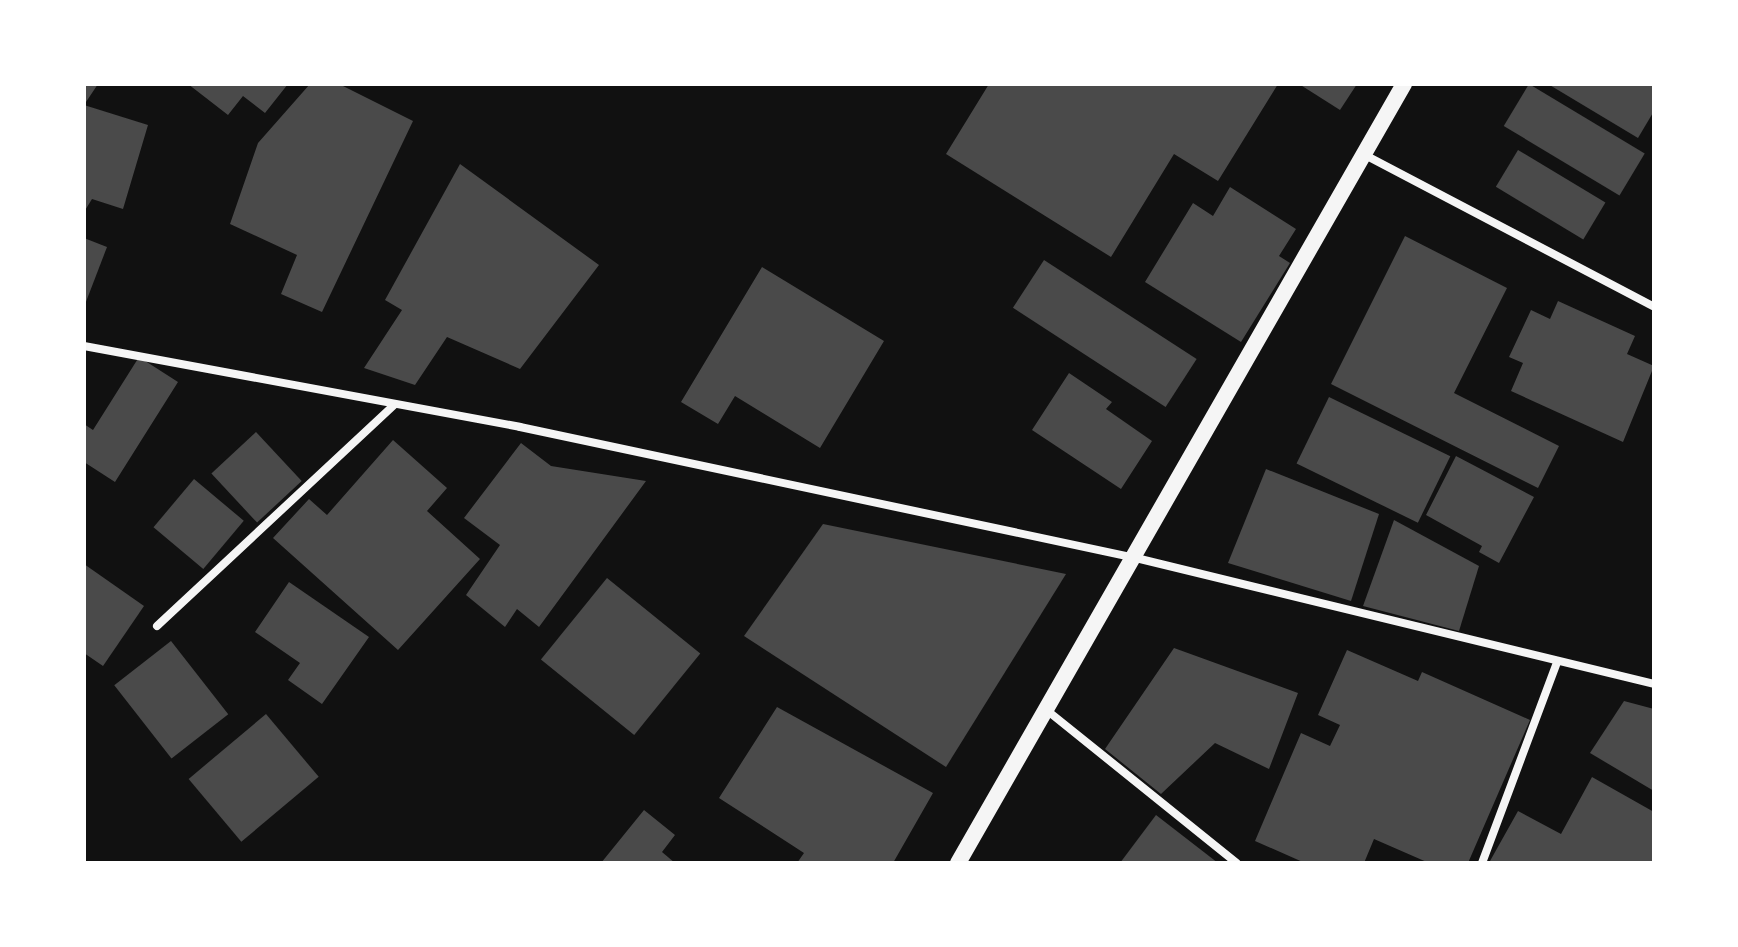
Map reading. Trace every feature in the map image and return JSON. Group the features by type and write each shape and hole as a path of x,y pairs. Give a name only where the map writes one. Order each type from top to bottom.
{"main road":[{"path":"958,863 1049,712 1404,84"}],"street":[{"path":"1365,155 1654,307"},
{"path":"84,346 395,404 1136,558 1654,684"},
{"path":"157,626 395,404"},
{"path":"1482,863 1557,662"},
{"path":"1049,712 1237,863"}],"building":[{"path":"84,84 98,84 84,105"},
{"path":"188,84 288,84 265,113 243,96 228,115"},
{"path":"310,84 339,84 413,121 322,312 281,294 297,255 230,224 258,143"},
{"path":"989,84 1278,84 1218,181 1174,154 1111,257 946,154"},
{"path":"1299,84 1357,84 1340,110"},
{"path":"1529,84 1645,154 1619,196 1504,126"},
{"path":"1548,84 1654,84 1654,111 1638,138"},
{"path":"84,105 148,125 123,209 92,199 84,212"},
{"path":"1518,150 1605,203 1583,239 1496,187"},
{"path":"460,164 599,265 520,369 447,337 415,385 364,368 402,310 385,300"},
{"path":"1230,187 1296,229 1279,256 1290,263 1241,342 1145,282 1193,203 1213,216"},
{"path":"1405,236 1507,288 1454,393 1559,446 1538,488 1331,384"},
{"path":"84,238 107,247 84,307"},
{"path":"1044,260 1197,359 1166,407 1013,308"},
{"path":"762,267 884,341 820,448 735,396 718,424 681,402"},
{"path":"1558,301 1635,336 1627,354 1654,366 1623,442 1511,391 1523,363 1509,357 1531,310 1550,319"},
{"path":"139,357 178,382 115,482 84,462 84,424 93,430"},
{"path":"1069,373 1112,402 1106,409 1152,441 1121,489 1032,430"},
{"path":"1329,397 1450,456 1418,523 1297,464"},
{"path":"256,432 302,481 257,523 211,474"},
{"path":"393,440 447,488 427,511 480,559 398,650 273,538 309,499 327,515"},
{"path":"521,443 551,466 646,481 539,627 517,609 505,627 466,595 500,545 464,518"},
{"path":"1456,456 1534,497 1499,563 1479,552 1482,546 1426,515"},
{"path":"1266,469 1379,514 1351,601 1228,563"},
{"path":"194,479 244,521 203,569 154,527"},
{"path":"1394,520 1479,566 1459,631 1363,606"},
{"path":"823,524 1066,574 946,767 744,636"},
{"path":"84,564 144,606 103,666 84,653"},
{"path":"607,578 700,654 634,735 541,660"},
{"path":"289,582 369,637 322,704 288,680 300,663 255,632"},
{"path":"171,641 228,714 172,759 114,685"},
{"path":"1174,648 1298,693 1269,769 1215,743 1161,794 1105,749"},
{"path":"1347,650 1418,681 1422,672 1530,720 1468,863 1429,863 1374,839 1364,863 1305,863 1255,841 1301,733 1330,746 1340,725 1318,715"},
{"path":"1624,701 1654,709 1654,791 1590,753"},
{"path":"777,707 933,793 893,863 797,863 804,853 719,798"},
{"path":"266,714 319,777 241,842 189,779"},
{"path":"1592,777 1654,812 1654,863 1490,861 1518,811 1561,834"},
{"path":"644,810 675,835 662,852 675,863 601,863"},
{"path":"1156,815 1218,863 1120,863"}]}
